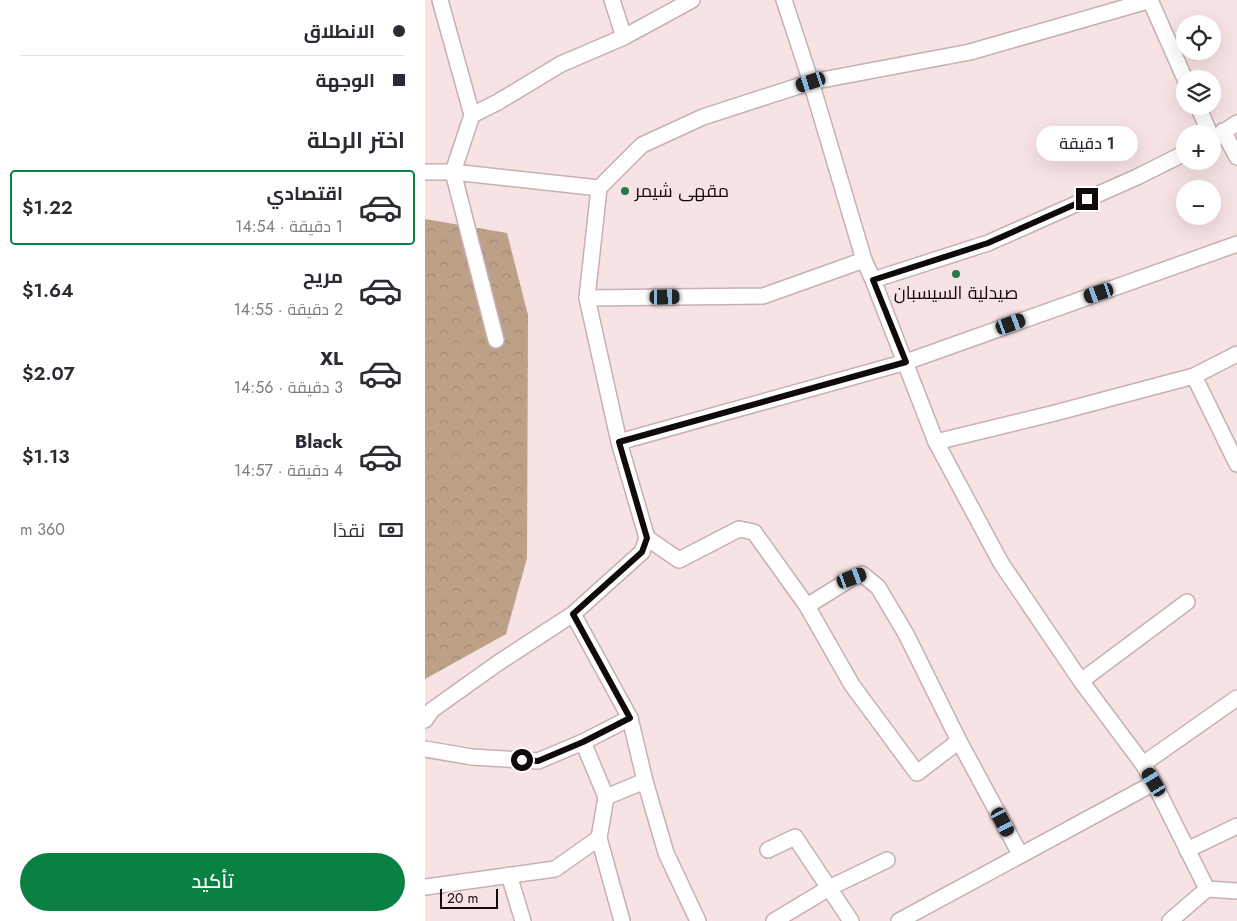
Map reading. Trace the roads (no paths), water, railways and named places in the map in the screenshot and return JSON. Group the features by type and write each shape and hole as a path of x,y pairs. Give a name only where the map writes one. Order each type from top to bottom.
{"street":[{"path":"440,0 472,115 453,172 496,340"},
{"path":"612,0 624,37"},
{"path":"472,115 498,102 561,64 624,37 692,0"},
{"path":"784,0 811,82 864,260 906,362 936,442 1001,563 1081,681 1143,764 1154,782 1207,889"},
{"path":"425,720 432,710 498,663 573,614 642,552 647,538 619,442 587,298 599,188 642,145 703,117 811,82 970,52 1150,0 1181,70"},
{"path":"1221,132 1237,123"},
{"path":"1221,141 1237,157"},
{"path":"873,280 988,243 1137,177 1176,158"},
{"path":"425,172 453,172 599,188"},
{"path":"619,442 906,362 1237,244"},
{"path":"587,298 763,296 864,260"},
{"path":"936,442 1194,376 1237,354"},
{"path":"1194,376 1237,464"},
{"path":"647,538 679,560 739,529 754,532 807,606 852,685 917,773 959,741"},
{"path":"807,606 852,578 862,574 878,587 906,634 959,741 1020,854"},
{"path":"1081,681 1187,602"},
{"path":"573,614 630,718 645,782 666,853 698,921"},
{"path":"1143,764 1237,698"},
{"path":"425,749 473,757 538,761 583,742 630,718"},
{"path":"583,742 606,797 599,838 622,921"},
{"path":"606,797 645,782"},
{"path":"899,921 1154,782"},
{"path":"1187,850 1237,826"},
{"path":"768,850 795,837 851,921"},
{"path":"425,887 555,869 599,838"},
{"path":"774,921 829,888 887,860"},
{"path":"509,876 523,921"},
{"path":"1169,921 1207,889 1237,892"}],"place":[{"name":"مقهى شيمر","path":"625,191"},
{"name":"صيدلية السيسبان","path":"956,274"}]}
